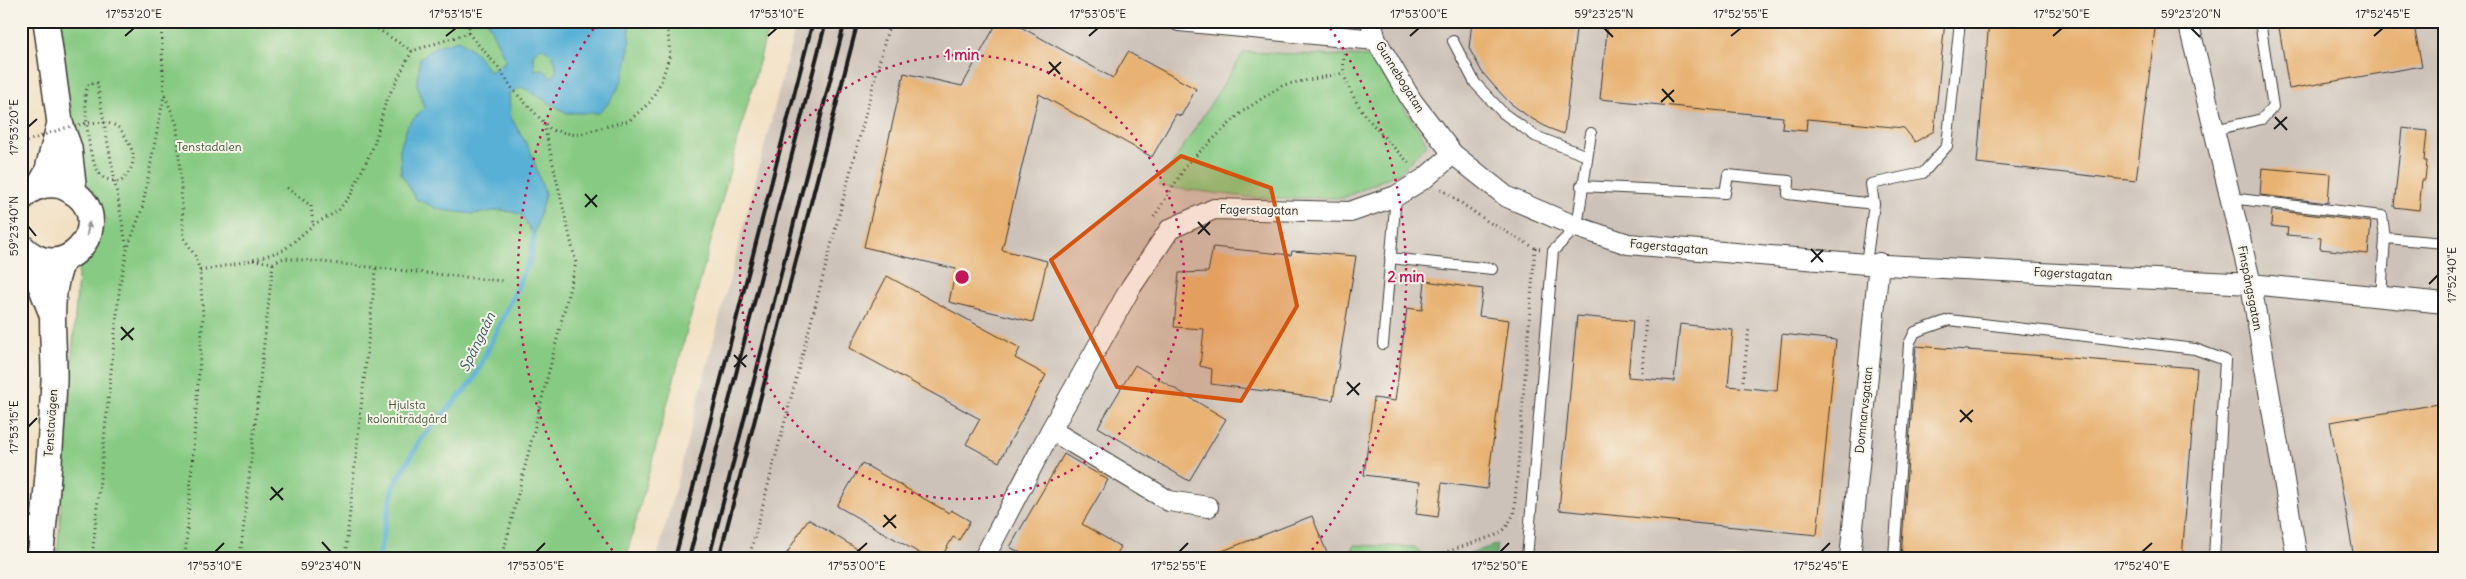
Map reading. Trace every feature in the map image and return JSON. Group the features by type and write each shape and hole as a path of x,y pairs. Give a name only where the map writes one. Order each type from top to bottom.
{"street":[{"path":"46,21 60,123 69,148 74,193"},
{"path":"1179,21 1344,38 1374,31"},
{"name":"Finspångsgatan","path":"2188,21 2251,284 2297,558"},
{"name":"Gunnebogatan","path":"1374,31 1412,101 1453,154"},
{"path":"26,195 46,173 60,123"},
{"name":"Fagerstagatan","path":"984,558 1051,430 1131,286 1170,230 1214,209 1350,212 1396,196 1425,178 1453,154 1507,197 1577,227 1628,244 1873,263 2251,284 2445,303"},
{"path":"26,195 56,184 74,193 87,206 90,219 89,232 84,244 75,254 63,260"},
{"name":"Tenstavägen","path":"24,249 38,259 51,262 63,260"},
{"name":"Tenstavägen","path":"24,249 53,316"},
{"name":"Tenstavägen","path":"40,558 32,528 54,380 53,316 59,269 63,260"},
{"name":"Domnarvsgatan","path":"1850,558 1873,263"},
{"path":"1051,430 1169,501 1208,507"}],"lane":[{"path":"1873,263 1874,204 1872,184 1924,173 1947,146 1960,21"},
{"path":"2214,130 2262,119 2273,107 2260,21"},
{"path":"1453,41 1475,83 1503,113 1535,136 1587,156"},
{"path":"1527,558 1553,251 1577,227 1581,186 1591,133"},
{"path":"1581,186 1725,194 1728,175 1789,181 1788,194 1874,204"},
{"path":"1383,344 1396,196"},
{"path":"2230,198 2382,216 2385,238 2381,296"},
{"path":"2385,238 2445,243"},
{"path":"1390,258 1492,269"},
{"path":"1894,558 1909,344 1914,332 1948,320 2195,348 2225,360 2214,558"}],"path":[{"path":"92,558 120,284 127,250 142,209 164,95 161,21"},
{"path":"365,21 412,51"},
{"path":"468,34 470,21"},
{"path":"468,34 498,67 514,91 550,130 576,135 630,120 650,102 661,82 670,55 667,21"},
{"path":"749,558 890,21"},
{"path":"200,272 253,260 284,250 313,225 338,211 351,194 374,145 386,100 412,51 468,34"},
{"path":"1344,38 1344,73 1355,99 1371,122 1425,178 1487,222 1535,248 1553,251"},
{"path":"21,143 83,124 93,123 102,122 117,127 128,140 133,160 130,173 120,182 106,179 98,171 92,159 87,126 87,118 85,95 88,84 97,83 127,250"},
{"path":"164,95 177,125 184,238 195,256 200,272 203,316 184,558"},
{"path":"502,558 576,263 543,121"},
{"path":"287,188 311,206 313,225"},
{"path":"1429,558 1496,535 1505,529 1514,514 1535,248"},
{"path":"253,260 273,263 284,258 502,281"},
{"path":"240,558 273,263"},
{"path":"345,558 376,268"},
{"path":"1642,372 1646,317"},
{"path":"1743,382 1750,327"}],"highlighted area":[{"path":"1181,156 1271,188 1297,306 1241,401 1117,387 1051,260"}],"shaded area":[{"path":"797,21 2445,21 2445,558 657,558"}],"green space":[{"name":"Tenstadalen","path":"57,21 770,21 626,558 57,558 79,262 107,221 80,172"},
{"path":"1244,52 1372,57 1427,144 1400,172 1343,198 1255,198 1158,186"},
{"path":"1497,544 1495,558 1459,558"},
{"path":"1354,545 1415,547 1425,558 1351,558"}],"water":[{"path":"487,21 629,21 629,47 625,71 615,93 599,113 567,113 522,87 509,94 511,118 530,150 545,194 534,236 521,214 501,210 473,214 441,210 416,199 401,173 400,149 408,125 424,108 417,84 420,58 437,46 459,40 475,52 490,72 506,61","holes":["541,47 551,54 556,65 556,74 551,77 542,69 535,70 533,54"]}],"building":[{"path":"998,21 1010,21 1113,78 1128,52 1196,89 1181,116 1176,114 1152,157 1039,94 1002,250 1047,261 1033,322 949,302 956,269 864,247 904,73 962,86"},
{"path":"1472,21 1577,21 1564,134 1548,128 1510,103 1482,72 1469,48"},
{"path":"1608,21 1945,21 1934,131 1915,142 1904,128 1807,119 1806,131 1782,129 1783,117 1600,99"},
{"path":"1989,21 2156,21 2136,181 1977,163"},
{"path":"2278,21 2413,21 2422,66 2289,89"},
{"path":"2402,128 2427,131 2424,161 2427,161 2425,180 2422,180 2419,210 2394,207"},
{"path":"2262,168 2330,174 2328,203 2260,195"},
{"path":"2272,210 2371,222 2368,254 2320,249 2321,238 2287,235 2288,228 2271,226"},
{"path":"1213,247 1291,255 1292,251 1356,256 1333,400 1211,384 1212,369 1200,366 1204,329 1174,327 1179,273 1208,272"},
{"path":"887,276 1020,348 1015,358 1046,375 999,462 966,444 980,419 849,348"},
{"path":"1425,281 1483,289 1479,316 1509,320 1487,489 1442,483 1438,517 1416,514 1420,482 1364,475 1374,398 1395,401 1407,308 1422,310"},
{"path":"1577,316 1633,321 1628,377 1674,381 1680,324 1733,330 1728,386 1777,391 1782,334 1836,340 1817,535 1559,510"},
{"path":"1916,346 2197,368 2182,558 1901,558"},
{"path":"1135,365 1226,419 1189,481 1098,427"},
{"path":"2445,403 2445,558 2354,558 2330,422"},
{"path":"1064,454 1108,480 1082,524 1121,547 1114,558 1029,558 1010,547"},
{"path":"862,463 949,513 951,510 970,521 959,540 953,537 941,558 928,558 837,506"},
{"path":"1312,516 1329,558 1207,558 1207,557"},
{"path":"808,519 872,558 784,558"}],"waterway":[{"name":"Spångaån","path":"378,558 393,487 421,439 473,381 530,260 534,236"}],"railway":[{"path":"675,558 813,21"},
{"path":"689,558 826,21"},
{"path":"709,558 845,21"},
{"path":"719,558 858,21"}],"park label":[{"name":"Hjulsta koloniträdgård","path":"407,412"}]}
